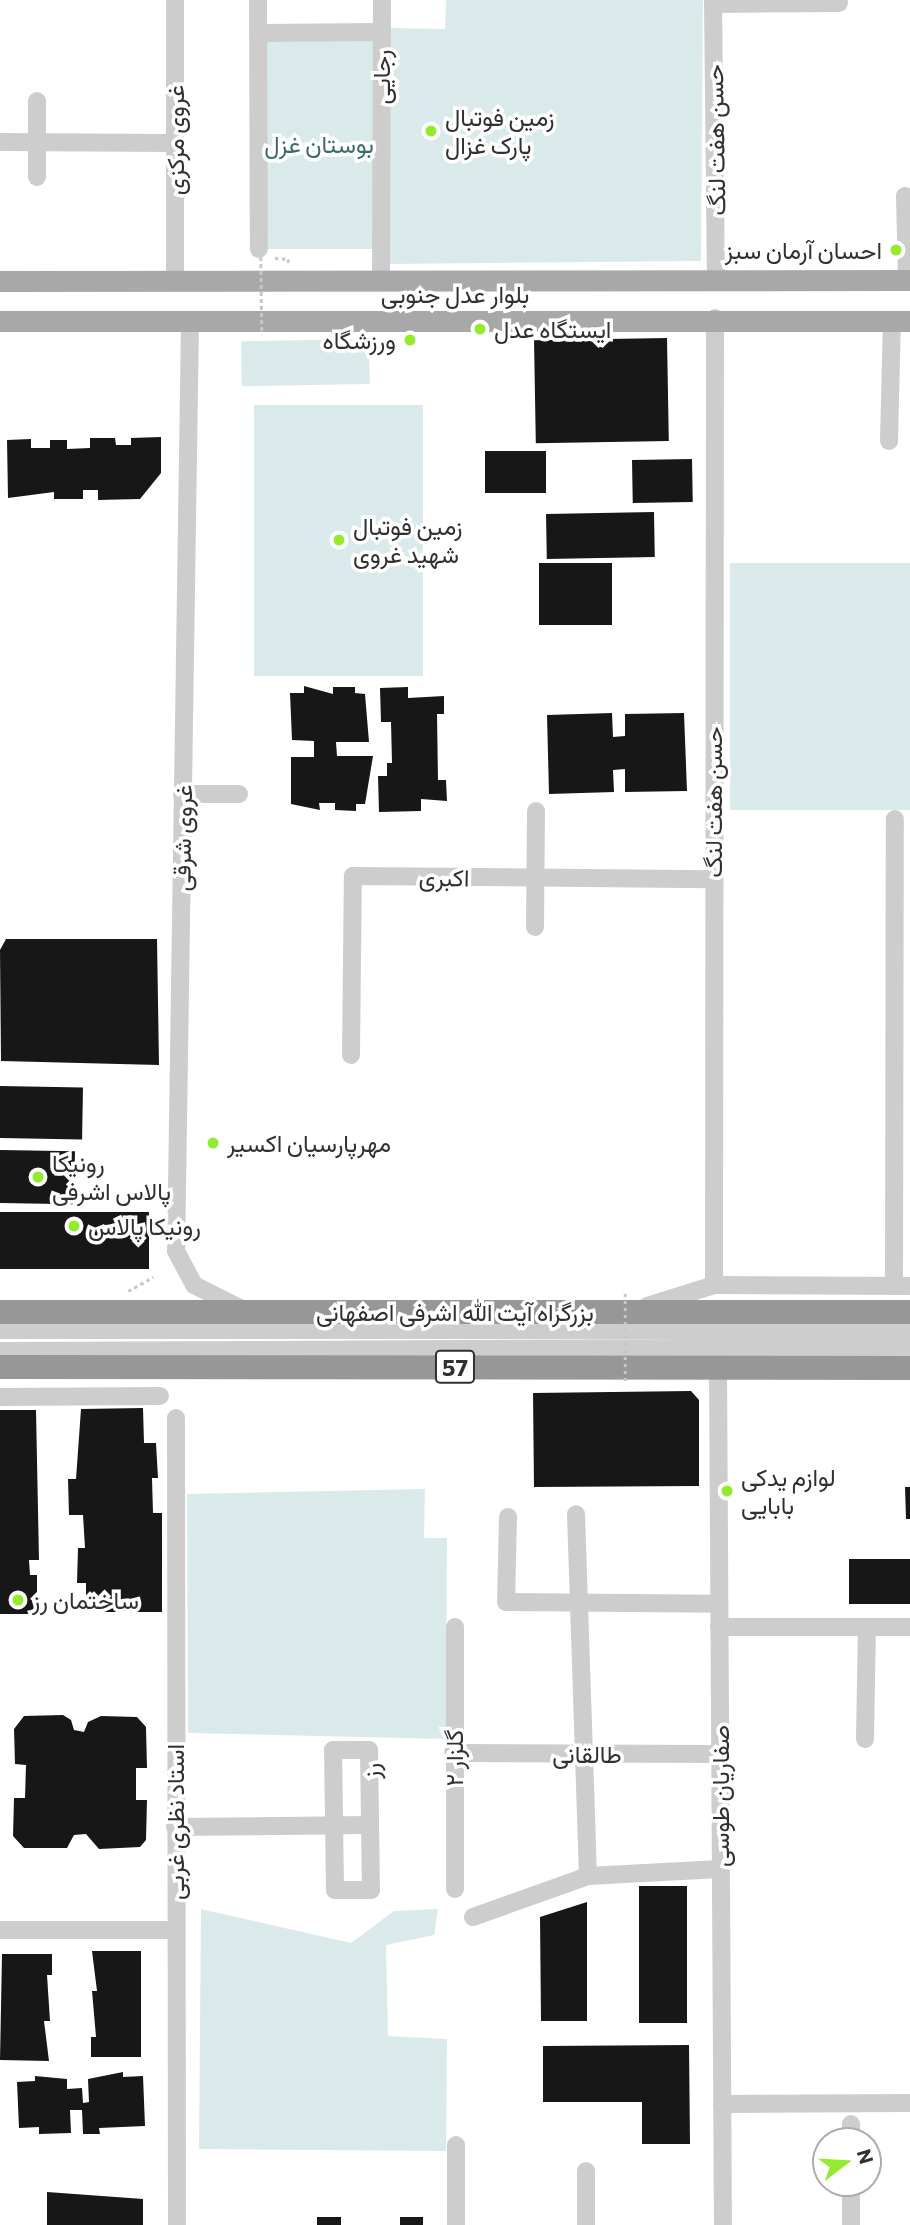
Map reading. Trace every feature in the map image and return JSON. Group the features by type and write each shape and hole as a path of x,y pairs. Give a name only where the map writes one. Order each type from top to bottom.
{"highway":[{"name":"بزرگراه آیت الله اشرفی اصفهانی","path":"0,1312 252,1313 627,1301 910,1312"},
{"name":"57","path":"0,1367 910,1368"}],"main road":[{"name":"بلوار عدل جنوبی","path":"0,281 909,280"},
{"name":"بلوار عدل جنوبی","path":"0,321 715,318 901,321"}],"street":[{"name":"غروی مرکزی","path":"175,0 175,281"},
{"path":"258,0 260,253"},
{"name":"رجایی","path":"380,281 382,0"},
{"path":"713,2 839,3"},
{"name":"حسن هفت لنگ","path":"713,2 716,281"},
{"path":"258,33 382,32"},
{"path":"37,101 37,177"},
{"path":"0,142 175,143"},
{"path":"905,196 909,280"},
{"name":"حسن هفت لنگ","path":"714,1285 715,318"},
{"path":"889,441 901,321"},
{"name":"غروی شرقی","path":"190,322 176,1251 194,1285 252,1313"},
{"path":"183,794 239,794"},
{"path":"535,927 536,811"},
{"path":"627,1301 714,1285 902,1285 895,819"},
{"name":"اکبری","path":"351,1055 353,876 713,879"},
{"path":"0,1330 910,1330"},
{"path":"0,1351 910,1347"},
{"name":"صفاریان طوسی","path":"718,1366 723,2225"},
{"path":"0,1397 160,1396"},
{"name":"استاد نظری غربی","path":"176,1418 174,1930 177,2225"},
{"path":"576,1514 576,1603 588,1875"},
{"path":"508,1517 506,1602 719,1604"},
{"name":"گلزار ۲","path":"455,1627 455,1889"},
{"path":"719,1627 910,1627"},
{"path":"865,1739 867,1627"},
{"name":"رز","path":"333,1750 369,1750 371,1890 335,1890 334,1825 333,1750"},
{"name":"طالقانی","path":"453,1753 720,1754"},
{"path":"174,1827 370,1825"},
{"path":"473,1917 588,1875 720,1869"},
{"path":"0,1930 174,1930"},
{"path":"722,2104 910,2104"},
{"path":"456,2145 456,2225"},
{"path":"586,2171 586,2225"},
{"path":"851,2197 851,2225"}],"path":[{"path":"260,253 262,334"},
{"path":"625,1381 627,1301"}],"green space":[{"path":"446,0 703,0 701,261 390,264 390,28 445,29"},
{"name":"بوستان غزل","path":"264,39 374,39 374,249 264,249"},
{"path":"369,339 370,384 242,386 241,341"},
{"name":"زمین فوتبال شهید غروی","path":"254,405 423,405 423,676 254,676"},
{"path":"730,563 910,563 910,810 730,810"},
{"path":"425,1489 424,1538 447,1538 446,1739 188,1733 187,1494"},
{"path":"201,1909 351,1943 394,1911 438,1909 434,1935 386,1945 388,2036 447,2039 446,2151 199,2149"}],"building":[{"path":"667,338 669,441 536,443 534,340"},
{"path":"161,437 161,473 140,499 98,500 98,490 83,490 83,499 54,499 54,492 8,498 7,440 31,439 31,448 50,448 50,440 67,440 67,449 90,448 90,438 115,438 116,445 131,445 131,438"},
{"path":"485,451 546,451 546,493 485,493"},
{"path":"692,459 693,502 633,503 632,460"},
{"path":"654,512 655,557 547,559 546,514"},
{"path":"539,563 612,563 612,625 539,625"},
{"path":"304,686 333,694 333,687 355,687 355,693 365,694 369,742 336,742 337,756 373,756 365,804 356,804 356,811 335,810 335,803 319,803 320,810 291,804 291,757 314,757 314,741 292,740 290,693 304,693"},
{"path":"408,687 408,698 444,696 444,714 437,714 438,780 446,780 447,801 421,799 421,811 379,812 378,776 387,776 387,763 392,763 391,722 381,722 380,688"},
{"path":"612,713 613,737 625,736 625,714 684,713 687,791 625,792 625,769 613,770 614,792 549,794 547,715"},
{"path":"6,939 157,939 159,1065 1,1061 0,950"},
{"path":"0,1086 83,1087 82,1139 0,1138"},
{"name":"رونیکا پالاس اشرفی","path":"0,1150 75,1151 74,1204 0,1203"},
{"name":"رونیکا پالاس","path":"0,1212 149,1212 149,1269 0,1269"},
{"path":"691,1391 699,1400 699,1486 534,1487 533,1393"},
{"path":"143,1408 144,1443 156,1443 158,1478 152,1478 153,1513 162,1513 162,1612 86,1612 86,1583 77,1583 78,1548 85,1548 83,1515 69,1515 68,1479 76,1479 81,1409"},
{"path":"0,1410 36,1410 39,1560 29,1560 30,1575 37,1575 37,1614 0,1614"},
{"path":"905,1487 910,1487 910,1519 906,1519"},
{"path":"849,1559 910,1559 910,1604 849,1604"},
{"path":"63,1715 71,1720 74,1730 84,1732 88,1722 101,1716 137,1717 146,1727 147,1768 136,1768 136,1800 147,1800 146,1840 140,1847 99,1849 86,1834 74,1835 67,1848 24,1848 13,1836 14,1798 25,1798 26,1765 15,1764 14,1729 24,1716"},
{"path":"639,1886 687,1886 687,2023 639,2023"},
{"path":"587,1902 587,2021 541,2021 540,1917"},
{"path":"92,1951 141,1951 141,2057 91,2057 91,2037 96,2037 92,1991 97,1991"},
{"path":"2,1954 52,1954 52,1975 47,1975 50,2021 44,2021 49,2061 0,2060"},
{"path":"689,2045 690,2144 642,2144 642,2102 543,2102 543,2046"},
{"path":"123,2072 123,2077 143,2076 145,2126 99,2128 100,2134 83,2134 82,2110 70,2110 71,2133 39,2134 39,2127 19,2128 17,2082 35,2081 35,2076 67,2079 67,2089 82,2088 83,2103 89,2102 88,2079"},
{"path":"47,2192 143,2199 143,2225 47,2225"},
{"path":"317,2217 341,2217 341,2225 317,2225"},
{"path":"400,2217 423,2217 423,2225 400,2225"}],"place":[{"name":"زمین فوتبال پارک غزال","path":"431,131"},
{"name":"احسان آرمان سبز","path":"896,250"},
{"name":"ایستگاه عدل","path":"480,329"},
{"name":"ورزشگاه","path":"410,340"},
{"name":"زمین فوتبال شهید غروی","path":"339,540"},
{"name":"مهرپارسیان اکسیر","path":"213,1143"},
{"name":"رونیکا پالاس اشرفی","path":"38,1177"},
{"name":"رونیکا پالاس","path":"74,1226"},
{"name":"لوازم یدکی بابایی","path":"727,1491"},
{"name":"ساختمان رز","path":"18,1600"}]}
